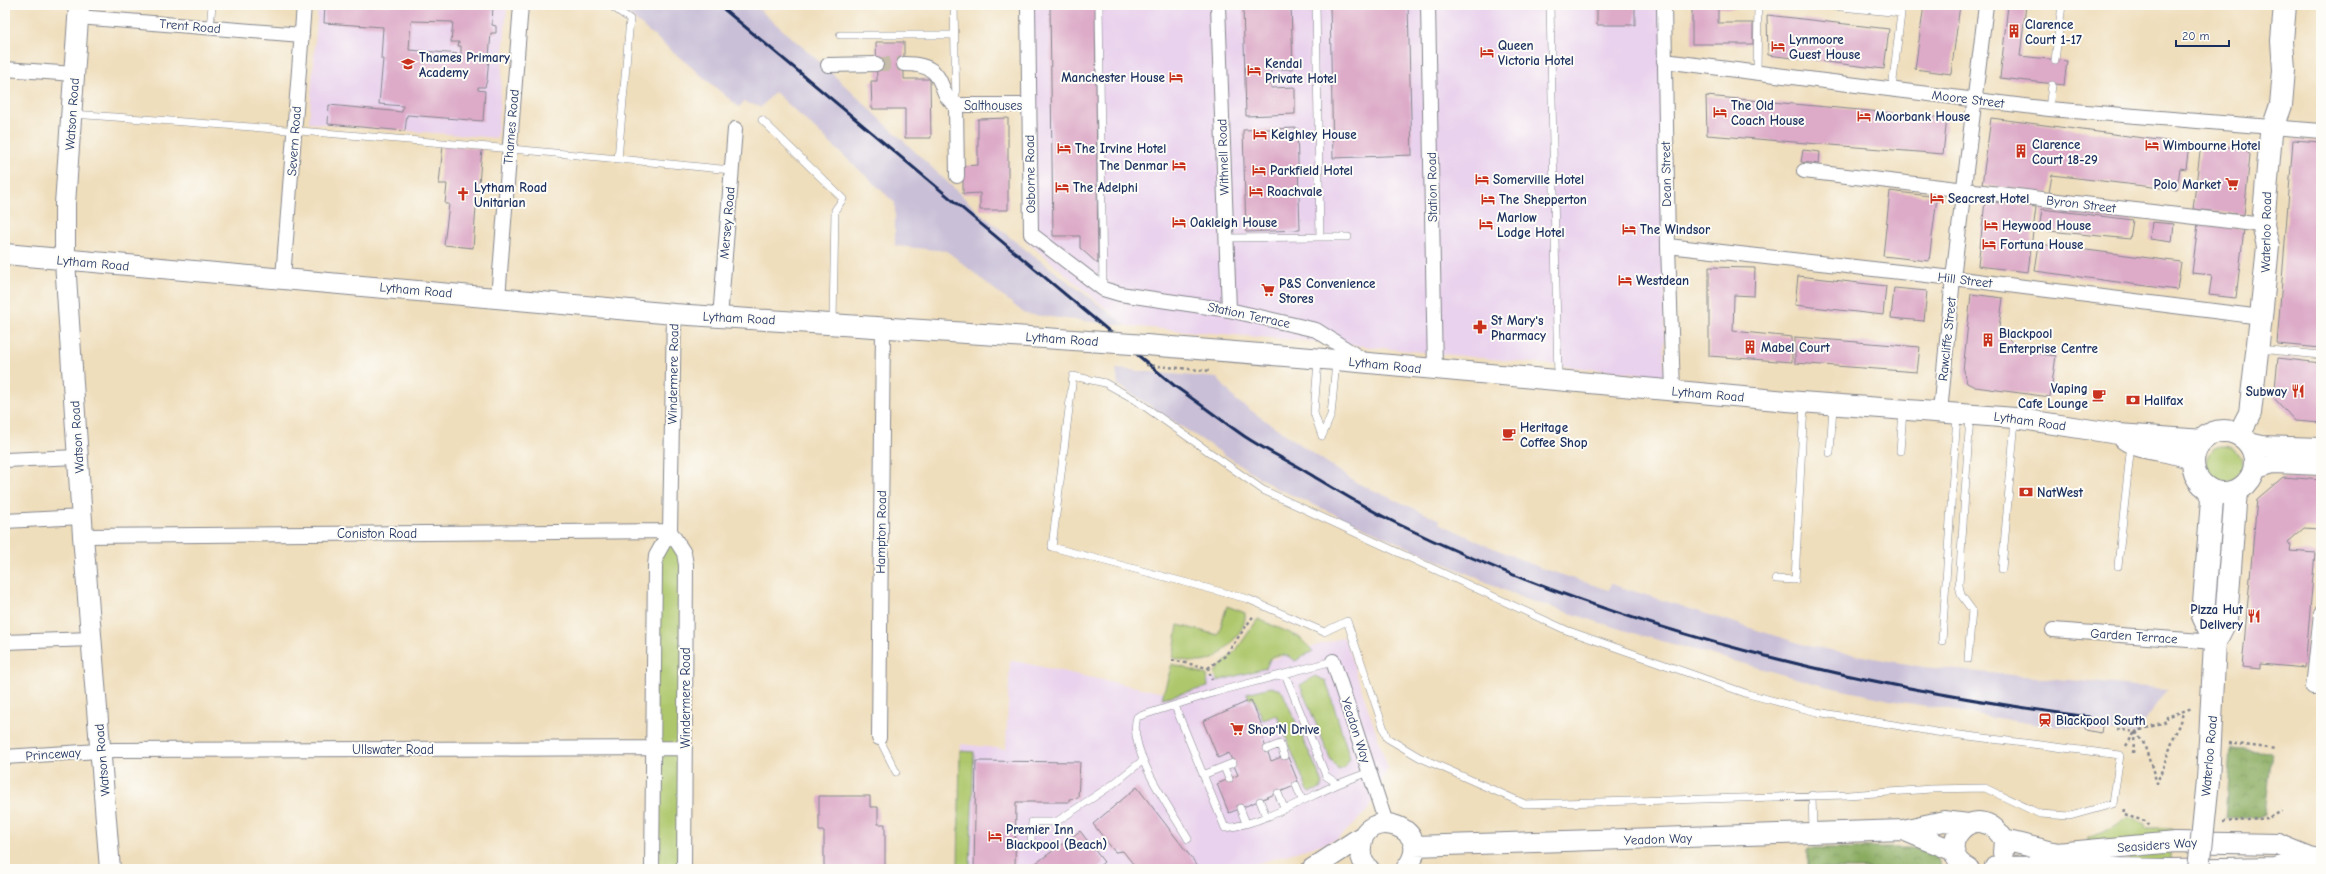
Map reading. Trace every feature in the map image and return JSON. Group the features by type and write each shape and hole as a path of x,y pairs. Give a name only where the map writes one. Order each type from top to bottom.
{"highway":[{"name":"Waterloo Road","path":"2244,438 2250,413 2268,246 2263,225 2273,128 2281,105 2284,70 2282,41 2285,5"},
{"path":"2226,431 2244,438 2254,456 2254,469 2248,482 2236,491 2226,494 2209,490 2197,478 2193,461 2197,448 2204,440 2213,434 2226,431"},
{"name":"Waterloo Road","path":"2209,490 2212,500 2203,616 2215,642"},
{"name":"Waterloo Road","path":"2199,869 2211,741 2215,642 2226,620 2236,491"}],"street":[{"name":"Severn Road","path":"283,278 304,5"},
{"name":"Thames Road","path":"498,298 521,5"},
{"name":"Osborne Road","path":"1028,5 1031,234 1102,289 1120,294"},
{"name":"Withnell Road","path":"1218,5 1229,310"},
{"name":"Station Road","path":"1428,5 1435,370"},
{"name":"Dean Street","path":"1664,5 1668,246 1673,390"},
{"name":"Rawcliffe Street","path":"1956,413 1953,278 1986,5"},
{"name":"Trent Road","path":"79,11 210,28 302,35"},
{"name":"Watson Road","path":"79,11 64,214 65,261 83,526 102,750 110,869"},
{"name":"Moore Street","path":"1664,61 2049,109 2321,131"},
{"path":"828,65 876,64"},
{"name":"Salthouses","path":"904,64 923,66 934,72 942,82 950,101 956,105 1029,105"},
{"path":"5,69 74,74"},
{"name":"Salthouses","path":"956,105 957,176"},
{"name":"Mersey Road","path":"720,318 735,129"},
{"name":"Byron Street","path":"1804,171 2263,225"},
{"name":"Hill Street","path":"1668,246 1953,278 2261,317"},
{"name":"Lytham Road","path":"5,254 65,261 283,278 720,318 882,326 1327,359 1435,370 1558,379 1804,402 2015,418 2127,437 2204,440"},
{"name":"Station Terrace","path":"1120,294 1229,310 1316,330 1369,364"},
{"name":"Windermere Road","path":"652,869 655,566 656,556 670,530 674,314"},
{"name":"Hampton Road","path":"879,738 882,326"},
{"name":"Lytham Road","path":"2127,437 2158,452 2182,455 2193,461"},
{"path":"2244,438 2262,446 2321,448"},
{"path":"5,460 78,457"},
{"path":"2254,469 2273,464 2321,465"},
{"name":"Coniston Road","path":"5,521 83,526 670,530"},
{"name":"Windermere Road","path":"670,530 681,547 686,565 684,869"},
{"path":"2314,688 2321,613"},
{"name":"Garden Terrace","path":"2052,630 2215,642"},
{"path":"5,642 92,639"},
{"name":"Yeadon Way","path":"1333,661 1386,823"},
{"name":"Ullswater Road","path":"102,750 685,748"},
{"name":"Princeway","path":"5,757 102,750"},
{"name":"Yeadon Way","path":"1414,846 1903,830 1944,822 1968,824 1982,822 1989,825 2000,834 2004,840"},
{"path":"1312,869 1364,835 1370,829 1386,823 1401,827 1412,839 1414,855 1406,869"},
{"path":"1959,861 1956,835 1968,824"},
{"name":"Yeadon Way","path":"1903,830 1959,861"},
{"path":"1364,835 1360,852 1362,860 1369,869"},
{"path":"1992,868 2002,856 2004,840"},
{"name":"Seasiders Way","path":"2004,840 2057,853 2175,842 2278,844 2315,858"},
{"name":"Seasiders Way","path":"1992,868 2172,869 2275,867 2315,858"}],"lane":[{"path":"210,28 212,5"},
{"path":"610,5 630,19 618,159"},
{"path":"954,5 956,105"},
{"path":"1099,5 1102,289"},
{"path":"1316,5 1320,237"},
{"path":"1550,5 1558,379"},
{"path":"1757,72 1758,5"},
{"path":"1822,5 1901,13 1892,89"},
{"path":"2055,60 2062,5"},
{"path":"840,35 954,35"},
{"path":"2049,109 2052,85"},
{"path":"72,114 294,129 510,148 731,170"},
{"path":"762,120 843,199 835,210 833,323"},
{"path":"1226,238 1348,237"},
{"path":"2257,349 2321,354"},
{"path":"1327,359 1331,415 1322,436 1314,413 1327,359"},
{"path":"1073,376 1106,383 1134,399 1263,490 1566,630 1748,694 1817,712 1936,732 2120,755 2113,804 2070,816 2040,814 1985,788 1525,804 1419,757 1387,738 1347,621 1324,632 1259,604 1248,599 1052,547 1073,376"},
{"path":"1776,580 1795,580 1804,402"},
{"path":"1830,453 1833,404"},
{"path":"1900,451 1903,409"},
{"path":"1942,641 1956,413"},
{"path":"1956,413 1959,585 1961,595 1972,610 1968,659"},
{"path":"2002,569 2015,418"},
{"path":"2118,566 2127,437"},
{"path":"1188,839 1142,761 1135,738 1137,717 1216,692 1333,661"},
{"path":"1285,674 1321,766 1326,776 1338,784"},
{"path":"1175,706 1225,828 1266,816 1369,772"},
{"path":"879,738 896,772"},
{"path":"1267,749 1280,744 1284,756"},
{"path":"1031,840 1032,822 1056,822 1112,785 1142,761"},
{"path":"1203,775 1233,763"},
{"path":"1224,767 1229,779"},
{"path":"1296,785 1302,800"},
{"path":"1278,793 1284,808"},
{"path":"1812,795 1813,834"},
{"path":"1260,801 1266,816"},
{"path":"1240,808 1246,823"}],"path":[{"path":"1172,660 1208,668 1225,656 1254,616 1259,604"},
{"path":"1208,668 1214,684"},
{"path":"2117,729 2135,732 2167,721 2167,717 2184,711 2157,783 2144,744 2135,732"},
{"path":"2132,760 2135,732"},
{"path":"2211,741 2276,748"},
{"path":"2125,807 2124,815 2145,821 2152,827"},
{"path":"2222,822 2268,818 2282,811"}],"shaded area":[{"name":"Thames Primary Academy","path":"318,5 507,5 497,138 309,123"},
{"path":"617,5 754,5 822,64 978,211 1017,243 1127,326 1025,314 947,251 895,246 895,203 775,92 761,107 744,102 739,107"},
{"path":"1024,5 1669,5 1664,376 1342,344 1127,326 1025,240"},
{"path":"1116,369 1217,378 1237,401 1355,482 1440,520 1439,523 1486,545 1541,568 1609,590 1611,584 1808,646 1923,667 2168,689 2137,733 2040,725 1890,700 1824,686 1633,633 1522,598 1274,487 1118,385"},
{"path":"1344,637 1388,768 1368,810 1338,839 1239,869 958,869 961,744 1006,749 1010,660 1164,693"}],"green space":[{"path":"2228,446 2237,451 2241,457 2241,471 2237,477 2228,482 2220,482 2211,477 2207,471 2206,460 2211,451 2217,447"},
{"path":"670,531 681,547 684,869 652,869 655,566"},
{"path":"1227,606 1245,613 1245,620 1243,627 1221,654 1208,661 1201,662 1173,658 1178,625 1218,635"},
{"path":"1258,619 1299,637 1313,651 1295,661 1287,656 1274,656 1271,657 1266,668 1217,681 1215,672 1237,649"},
{"path":"1172,664 1207,675 1208,687 1162,698"},
{"path":"1315,676 1326,681 1350,758 1345,767 1338,770 1330,758 1300,685"},
{"path":"1271,687 1280,690 1283,693 1323,783 1320,789 1310,792 1307,789 1277,715 1263,720 1254,698 1249,699 1247,693"},
{"path":"2231,749 2272,752 2265,814 2259,817 2226,819"},
{"path":"960,751 974,752 970,869 958,869"},
{"path":"2128,817 2145,824 2145,828 2172,828 2175,830 2174,836 2088,844 2088,837 2113,827"},
{"path":"2171,847 2171,861 2129,862 2132,849"},
{"path":"1808,848 1924,848 1935,853 1942,869 1808,869"}],"building":[{"path":"325,5 493,5 492,25 496,26 496,33 491,33 487,80 485,87 478,87 478,90 485,91 483,121 407,115 405,131 328,124 329,105 402,112 403,106 379,104 383,59 381,59 383,27 324,23","holes":["411,21 453,22 451,42 459,42 458,46 461,46 461,54 409,50"]},
{"path":"1050,5 1095,5 1098,264 1080,248 1080,236 1053,236"},
{"path":"1243,5 1291,5 1293,69 1271,69 1271,88 1295,87 1295,114 1246,116"},
{"path":"1330,5 1408,5 1412,155 1333,158"},
{"path":"1597,5 1635,5 1635,25 1597,25"},
{"path":"1692,5 1742,5 1742,8 1718,8 1718,23 1753,23 1753,44 1692,44"},
{"path":"1924,5 1960,5 1951,74 1915,69"},
{"name":"Clarence Court 1-17","path":"2008,5 2026,5 2020,56 2067,61 2064,85 2000,78"},
{"path":"1767,15 1889,29 1884,69 1768,55"},
{"path":"876,42 904,42 904,79 930,79 931,138 905,138 905,109 872,109 871,81 877,81"},
{"path":"1706,96 1947,118 1943,154 1707,135"},
{"path":"1008,118 1008,210 980,210 980,193 963,194 963,166 978,165 978,119"},
{"path":"1991,118 2189,144 2186,169 2180,168 2177,190 2052,175 2049,193 1982,185"},
{"path":"1297,128 1300,230 1246,232 1243,130"},
{"path":"2293,140 2321,142 2321,348 2277,344"},
{"path":"2201,144 2245,149 2250,155 2244,215 2193,209"},
{"name":"Lytham Road Unitarian","path":"443,145 482,149 479,207 476,207 473,248 444,245 449,204 445,204 447,184 439,184"},
{"path":"1803,150 1820,152 1819,164 1801,162"},
{"path":"1890,191 1937,197 1929,261 1883,256"},
{"path":"1985,201 2036,207 2028,272 1978,266"},
{"path":"2042,209 2133,220 2130,239 2039,230"},
{"path":"2152,222 2174,224 2172,242 2150,239"},
{"path":"2198,224 2244,229 2236,298 2209,295 2212,275 2192,273"},
{"path":"2039,244 2181,262 2177,290 2035,271"},
{"path":"1709,267 1755,268 1754,296 1734,295 1733,331 1792,337 1792,362 1709,356"},
{"path":"1798,276 1886,286 1883,315 1795,305"},
{"path":"1894,288 1927,291 1924,321 1891,318"},
{"name":"Blackpool Enterprise Centre","path":"1971,294 2003,298 1998,335 2005,334 2014,345 2013,350 2056,356 2050,397 1975,387 1967,383 1963,371"},
{"path":"1795,337 1920,347 1917,372 1795,363"},
{"path":"2278,358 2321,363 2321,423 2295,421 2274,398"},
{"path":"2283,477 2321,480 2319,529 2304,528 2288,542 2291,546 2290,551 2315,553 2305,668 2260,664 2260,669 2242,667 2257,499"},
{"path":"1251,700 1266,735 1262,737 1271,761 1287,755 1299,784 1229,813 1217,784 1238,775 1229,753 1218,758 1203,721"},
{"path":"2086,724 2102,726 2101,733 2085,730"},
{"name":"Premier Inn Blackpool (Beach)","path":"976,761 1080,762 1078,798 1069,799 1069,802 1016,802 1015,869 974,869"},
{"path":"1137,787 1200,869 1137,869 1123,851 1115,852 1093,824"},
{"path":"819,796 870,796 870,807 878,807 878,824 885,824 885,869 824,869 824,831 819,831"},
{"name":"Premier Inn Blackpool (Beach)","path":"1080,831 1104,862 1096,869 1028,869"}],"tunnel":[{"path":"876,64 904,64"}],"railway":[{"path":"719,5 1176,387 1252,441 1386,518 1480,561 1563,594 1649,623 1735,648 1823,670 1911,689 2089,717"}],"place":[{"name":"Clarence Court 1-17","path":"2014,31"},
{"name":"Lynmoore Guest House","path":"1778,46"},
{"name":"Queen Victoria Hotel","path":"1487,52"},
{"name":"Thames Primary Academy","path":"408,64"},
{"name":"Kendal Private Hotel","path":"1254,70"},
{"name":"Manchester House","path":"1176,77"},
{"name":"The Old Coach House","path":"1720,112"},
{"name":"Moorbank House","path":"1864,116"},
{"name":"Keighley House","path":"1260,134"},
{"name":"Wimbourne Hotel","path":"2152,145"},
{"name":"The Irvine Hotel","path":"1064,148"},
{"name":"Clarence Court 18-29","path":"2021,151"},
{"name":"The Denmar","path":"1179,165"},
{"name":"Parkfield Hotel","path":"1259,170"},
{"name":"Somerville Hotel","path":"1482,179"},
{"name":"Polo Market","path":"2232,184"},
{"name":"The Adelphi","path":"1062,187"},
{"name":"Roachvale","path":"1256,191"},
{"name":"Lytham Road Unitarian","path":"463,194"},
{"name":"Seacrest Hotel","path":"1937,198"},
{"name":"The Shepperton","path":"1488,199"},
{"name":"Oakleigh House","path":"1179,222"},
{"name":"Marlow Lodge Hotel","path":"1486,224"},
{"name":"Heywood House","path":"1991,225"},
{"name":"The Windsor","path":"1629,229"},
{"name":"Fortuna House","path":"1989,244"},
{"name":"Westdean","path":"1625,280"},
{"name":"P&S Convenience Stores","path":"1268,290"},
{"name":"St Mary's Pharmacy","path":"1480,327"},
{"name":"Blackpool Enterprise Centre","path":"1988,340"},
{"name":"Mabel Court","path":"1750,347"},
{"name":"Subway","path":"2298,391"},
{"name":"Vaping Cafe Lounge","path":"2099,395"},
{"name":"Halifax","path":"2133,400"},
{"name":"Heritage Coffee Shop","path":"1509,434"},
{"name":"NatWest","path":"2026,492"},
{"name":"Pizza Hut Delivery","path":"2254,616"},
{"name":"Blackpool South","path":"2045,720"},
{"name":"Shop'N Drive","path":"1237,729"},
{"name":"Premier Inn Blackpool (Beach)","path":"995,836"}]}
